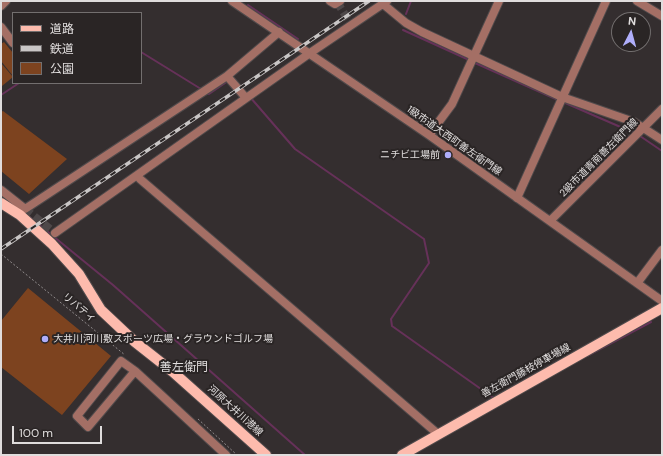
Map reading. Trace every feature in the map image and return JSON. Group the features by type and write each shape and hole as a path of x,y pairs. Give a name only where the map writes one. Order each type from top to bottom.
{"main road":[{"name":"河原大井川港線","path":"1,203 20,215 52,244 79,274 101,310 135,342 179,377 266,455"},
{"name":"善左衛門藤枝停車場線","path":"402,455 662,308"}],"street":[{"path":"1,6 6,1"},
{"name":"1級市道大西町善左衛門線","path":"232,1 429,135 662,300"},
{"path":"330,1 335,4 340,1"},
{"path":"429,135 452,104 499,1"},
{"path":"518,198 606,1"},
{"path":"637,1 662,16"},
{"path":"55,233 310,53 385,2 411,26 473,57 562,97 617,115 643,128 662,140"},
{"path":"1,27 12,42"},
{"path":"1,190 25,209 227,76 279,32"},
{"path":"227,76 246,98"},
{"name":"2級市道青南善左衛門線","path":"550,221 662,109"},
{"path":"140,179 438,434"},
{"path":"638,282 662,250"},
{"path":"134,371 88,426 77,416 121,361 134,371 226,455"}],"path":[{"name":"リバティ","path":"1,254 127,357"},
{"path":"199,419 238,455"}],"green space":[{"path":"4,42 12,52 12,75 1,61 1,44"},
{"path":"1,63 12,78 2,86"},
{"path":"3,111 67,159 29,194 1,171 1,112"},
{"name":"大井川河川敷スポーツ広場・グラウンドゴルフ場","path":"28,288 111,356 62,415 1,367 1,321"}],"waterway":[{"path":"406,14 411,1"},
{"path":"248,5 298,39"},
{"path":"403,30 467,59"},
{"path":"142,53 201,89"},
{"path":"475,63 558,100"},
{"path":"207,93 209,94 228,81"},
{"path":"1,95 18,84"},
{"path":"250,97 295,149 424,239 429,263 391,319 392,326 495,399"},
{"path":"563,102 632,132"},
{"path":"640,136 662,151"},
{"path":"26,214 113,285 305,455"},
{"path":"587,356 651,322"}],"tunnel":[{"path":"337,2 352,26"},
{"path":"25,209 55,233"}],"railway":[{"path":"1,249 369,1"}],"place":[{"name":"ニチビ工場前","path":"448,155"},
{"name":"大井川河川敷スポーツ広場・グラウンドゴルフ場","path":"45,339"}],"district":[{"name":"善左衛門","path":"184,368"}]}
